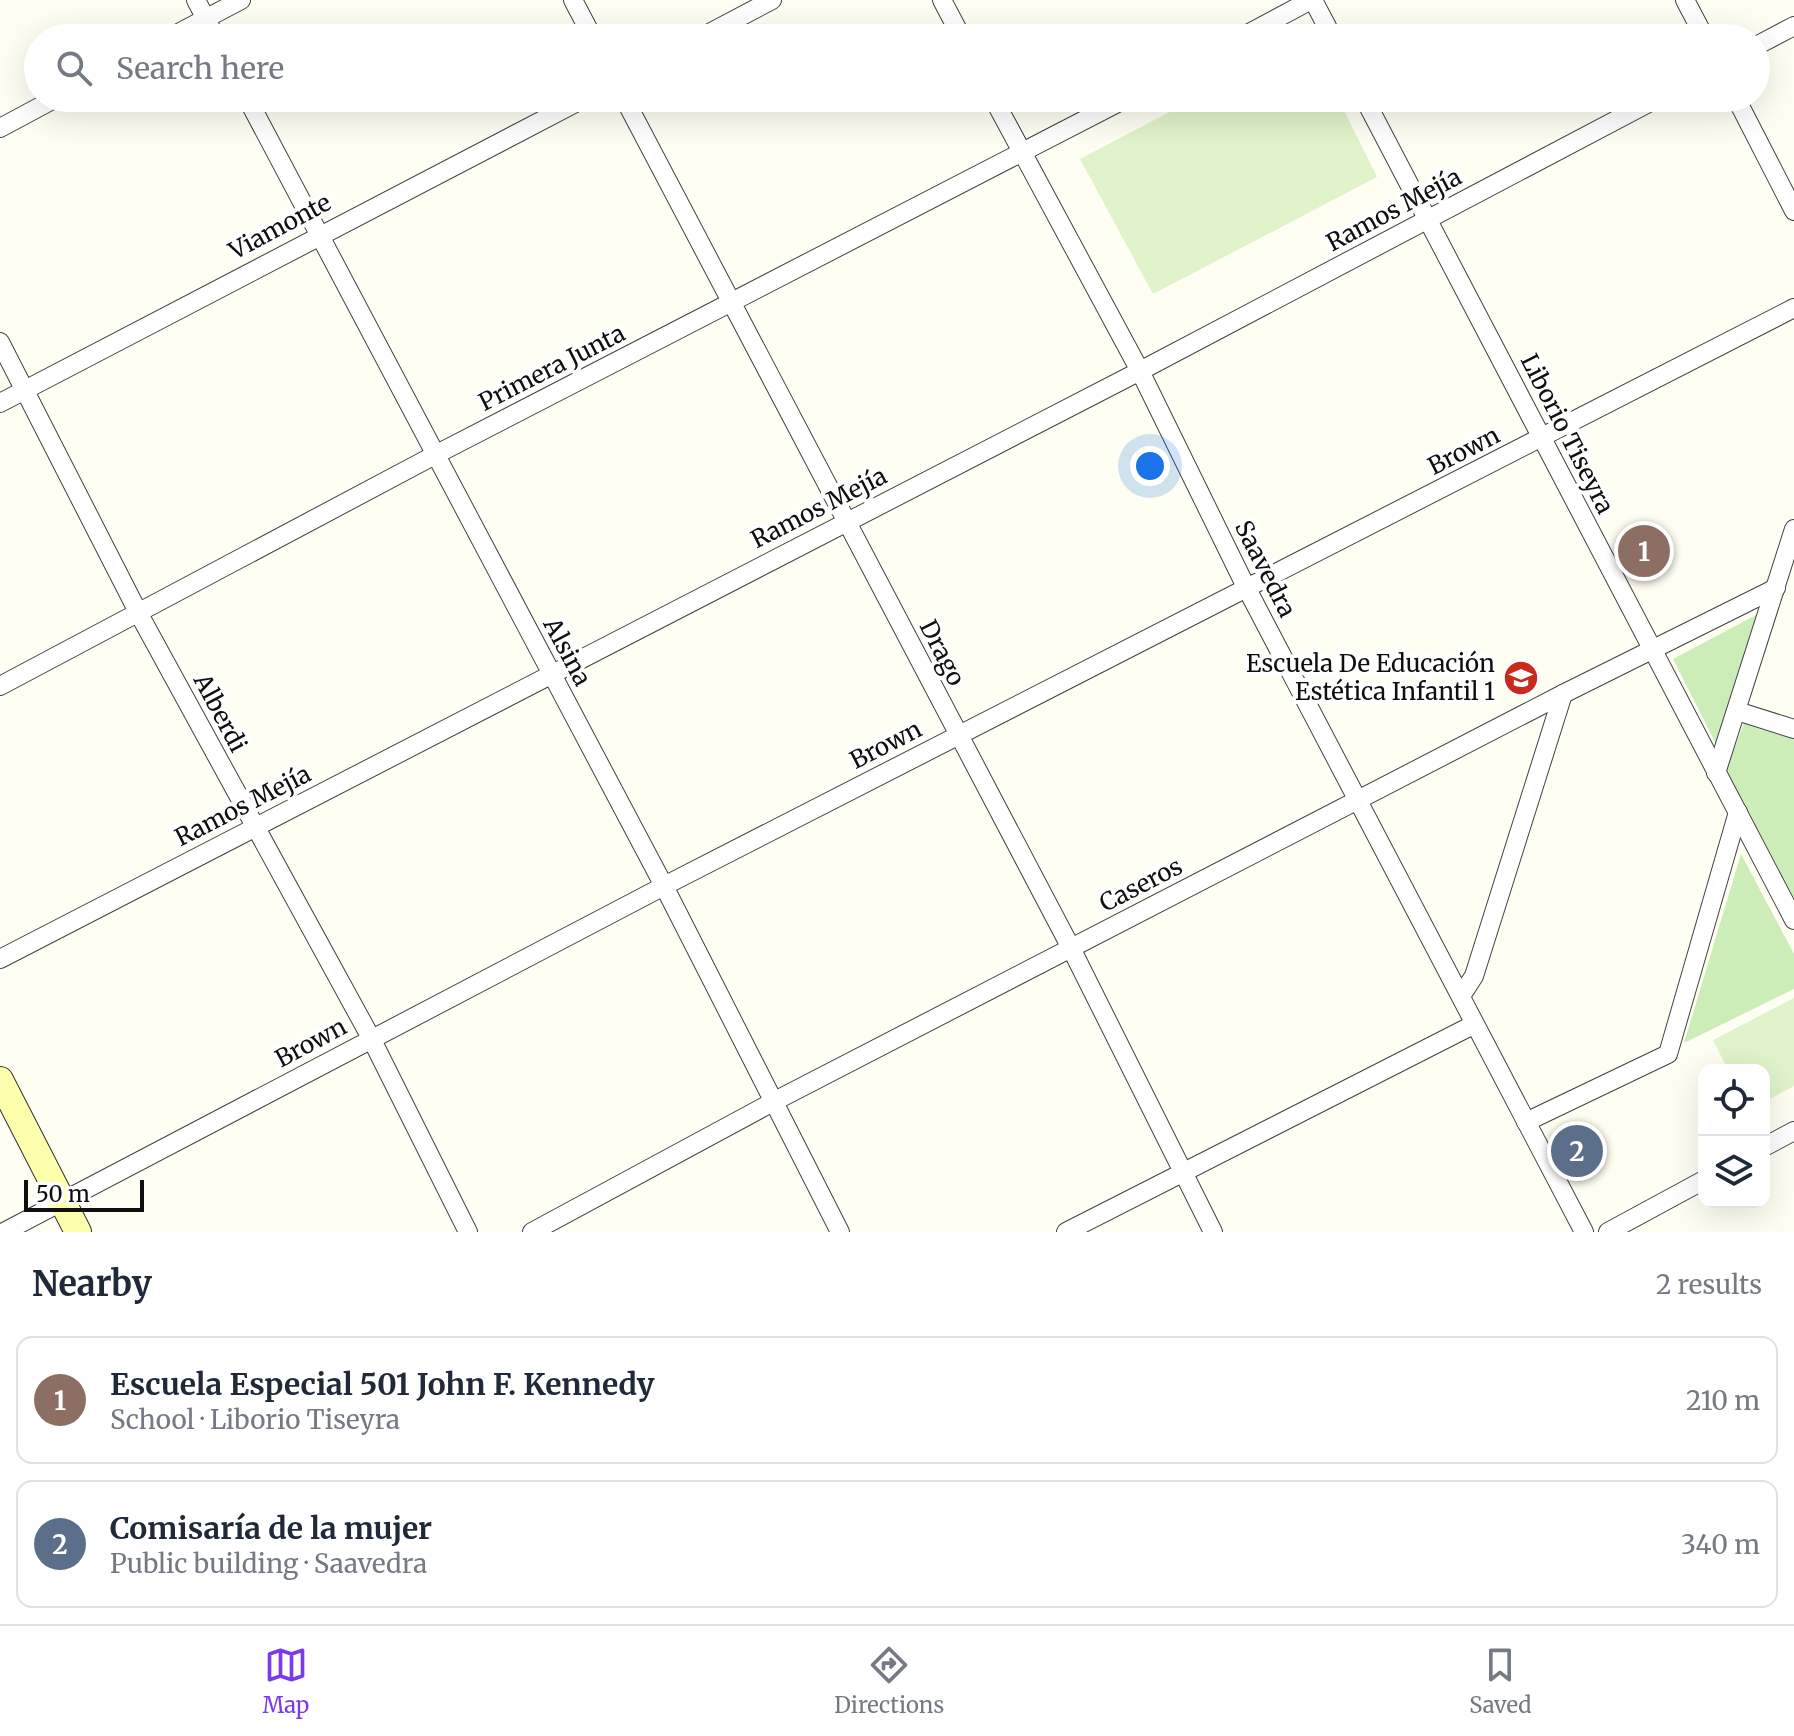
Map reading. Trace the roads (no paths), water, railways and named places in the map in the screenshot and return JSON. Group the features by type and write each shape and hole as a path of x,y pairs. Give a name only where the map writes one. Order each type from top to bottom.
{"main road":[{"path":"0,1080 78,1232"}],"street":[{"path":"196,0 209,24"},
{"path":"195,24 241,0"},
{"path":"573,0 586,24"},
{"path":"727,24 772,0"},
{"path":"942,0 955,24"},
{"path":"1267,24 1312,0 1325,24"},
{"path":"1685,0 1698,24"},
{"path":"1770,39 1794,26"},
{"path":"0,128 30,112"},
{"name":"Alsina","path":"254,112 433,456 664,886 771,1103 840,1232"},
{"name":"Viamonte","path":"0,403 558,112"},
{"name":"Drago","path":"631,112 1071,948 1213,1232"},
{"name":"Saavedra","path":"1000,112 1140,371 1246,587 1584,1232"},
{"name":"Primera Junta","path":"0,686 433,456 1101,112"},
{"name":"Liborio Tiseyra","path":"1371,112 1794,920"},
{"name":"Ramos Mejía","path":"0,959 1140,371 1631,112"},
{"path":"1743,112 1794,211"},
{"name":"Brown","path":"4,1232 664,886 1794,308"},
{"name":"Alberdi","path":"0,342 139,614 371,1038 468,1232"},
{"path":"1716,773 1794,529"},
{"name":"Caseros","path":"532,1232 771,1103 1563,694 1653,652 1776,588"},
{"path":"1461,996 1474,976 1563,694"},
{"path":"1737,711 1794,729"},
{"path":"1526,1122 1668,1054 1738,812"},
{"path":"1066,1232 1473,1025"},
{"path":"1770,1144 1794,1131"},
{"path":"1608,1232 1698,1183"}],"place":[{"name":"Escuela Especial 501 John F. Kennedy","path":"1644,551"},
{"name":"Escuela De Educación Estética Infantil 1","path":"1521,678"},
{"name":"Comisaría de la mujer","path":"1577,1151"}]}
